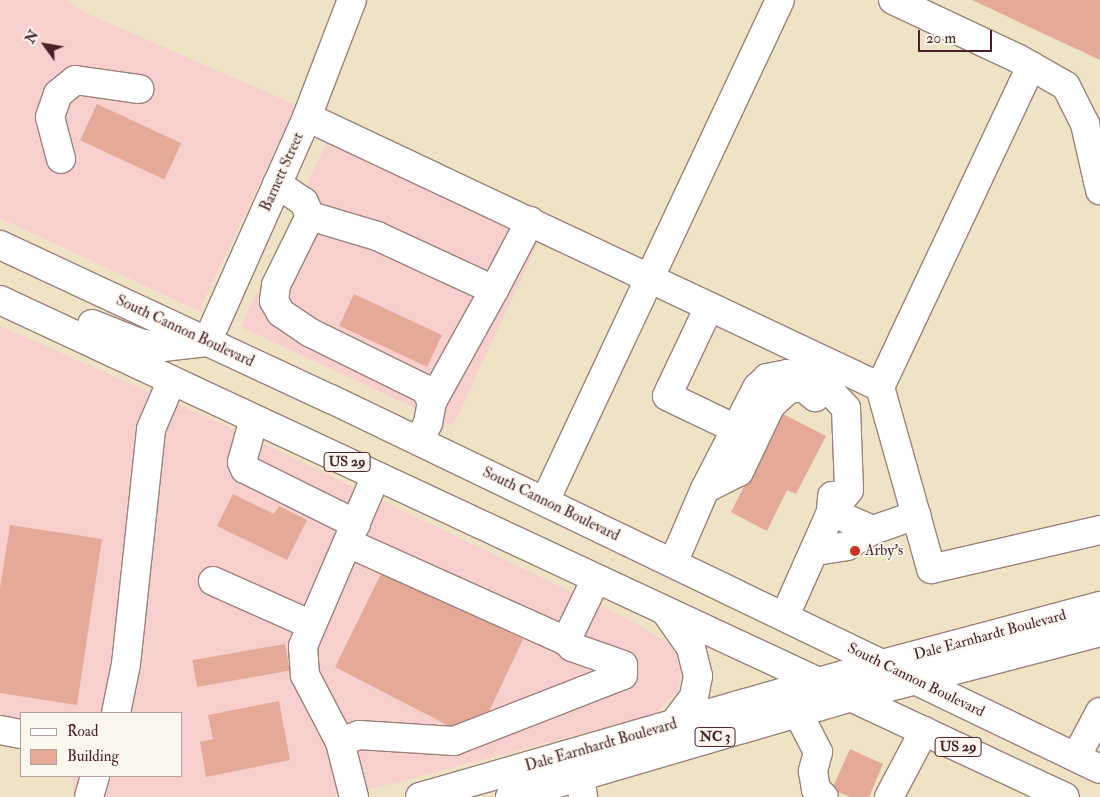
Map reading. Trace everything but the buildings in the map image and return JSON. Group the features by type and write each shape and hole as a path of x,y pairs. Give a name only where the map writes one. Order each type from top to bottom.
{"main road":[{"name":"Barnett Street","path":"207,342 307,117 352,0"},
{"path":"545,501 648,277 780,0"},
{"path":"893,0 1030,66 1066,86 1085,124 1100,190"},
{"path":"1030,66 880,387 931,569 1100,530"},
{"path":"61,159 50,117 58,94 75,80 139,89"},
{"path":"307,117 880,387"},
{"path":"277,184 304,202 310,216"},
{"path":"310,216 377,236 494,290"},
{"path":"310,216 282,270 274,301 281,313 311,333 426,389 432,402"},
{"path":"419,441 428,423 432,402 530,221"},
{"name":"South Cannon Boulevard","path":"0,245 545,501 1100,769"},
{"name":"US 29","path":"1,305 34,316 1065,797"},
{"path":"709,307 668,396 736,429"},
{"name":"US 29","path":"34,316 73,318 140,343 163,348 207,342"},
{"path":"673,563 705,489 757,388 767,378 787,374 831,392 846,408 849,490 831,512 816,551 785,616"},
{"path":"116,712 126,664 151,429 172,380"},
{"path":"705,489 739,472 772,405 789,389 803,387 830,415 831,512"},
{"path":"254,419 242,462 245,469 352,533 566,641 572,647 623,665 623,675 454,741 359,735 340,742"},
{"path":"354,797 340,742 306,675 303,646 376,476"},
{"path":"831,512 872,530"},
{"path":"816,551 847,546 872,530 916,515"},
{"path":"566,641 596,578"},
{"path":"213,581 312,625"},
{"name":"Dale Earnhardt Boulevard","path":"420,797 882,664 1100,606"},
{"path":"665,611 691,648 698,676 694,697 673,725"},
{"name":"Dale Earnhardt Boulevard","path":"510,797 582,787 798,713 851,697 918,682 1100,632"},
{"path":"1076,757 1100,712"},
{"path":"798,713 818,752 813,771 816,789 824,797"},
{"path":"0,730 20,734"},
{"path":"889,797 924,731"},
{"path":"90,797 96,777"}],"shaded area":[{"path":"0,0 67,0 88,14 296,105 199,311 0,218"},
{"path":"327,142 539,241 453,426 241,327"},
{"path":"0,326 231,428 630,620 667,642 682,663 678,691 655,714 387,785 328,797 74,797 72,777 182,777 182,712 20,712 20,745 0,741"}],"place":[{"name":"Arby's","path":"855,551"}]}
